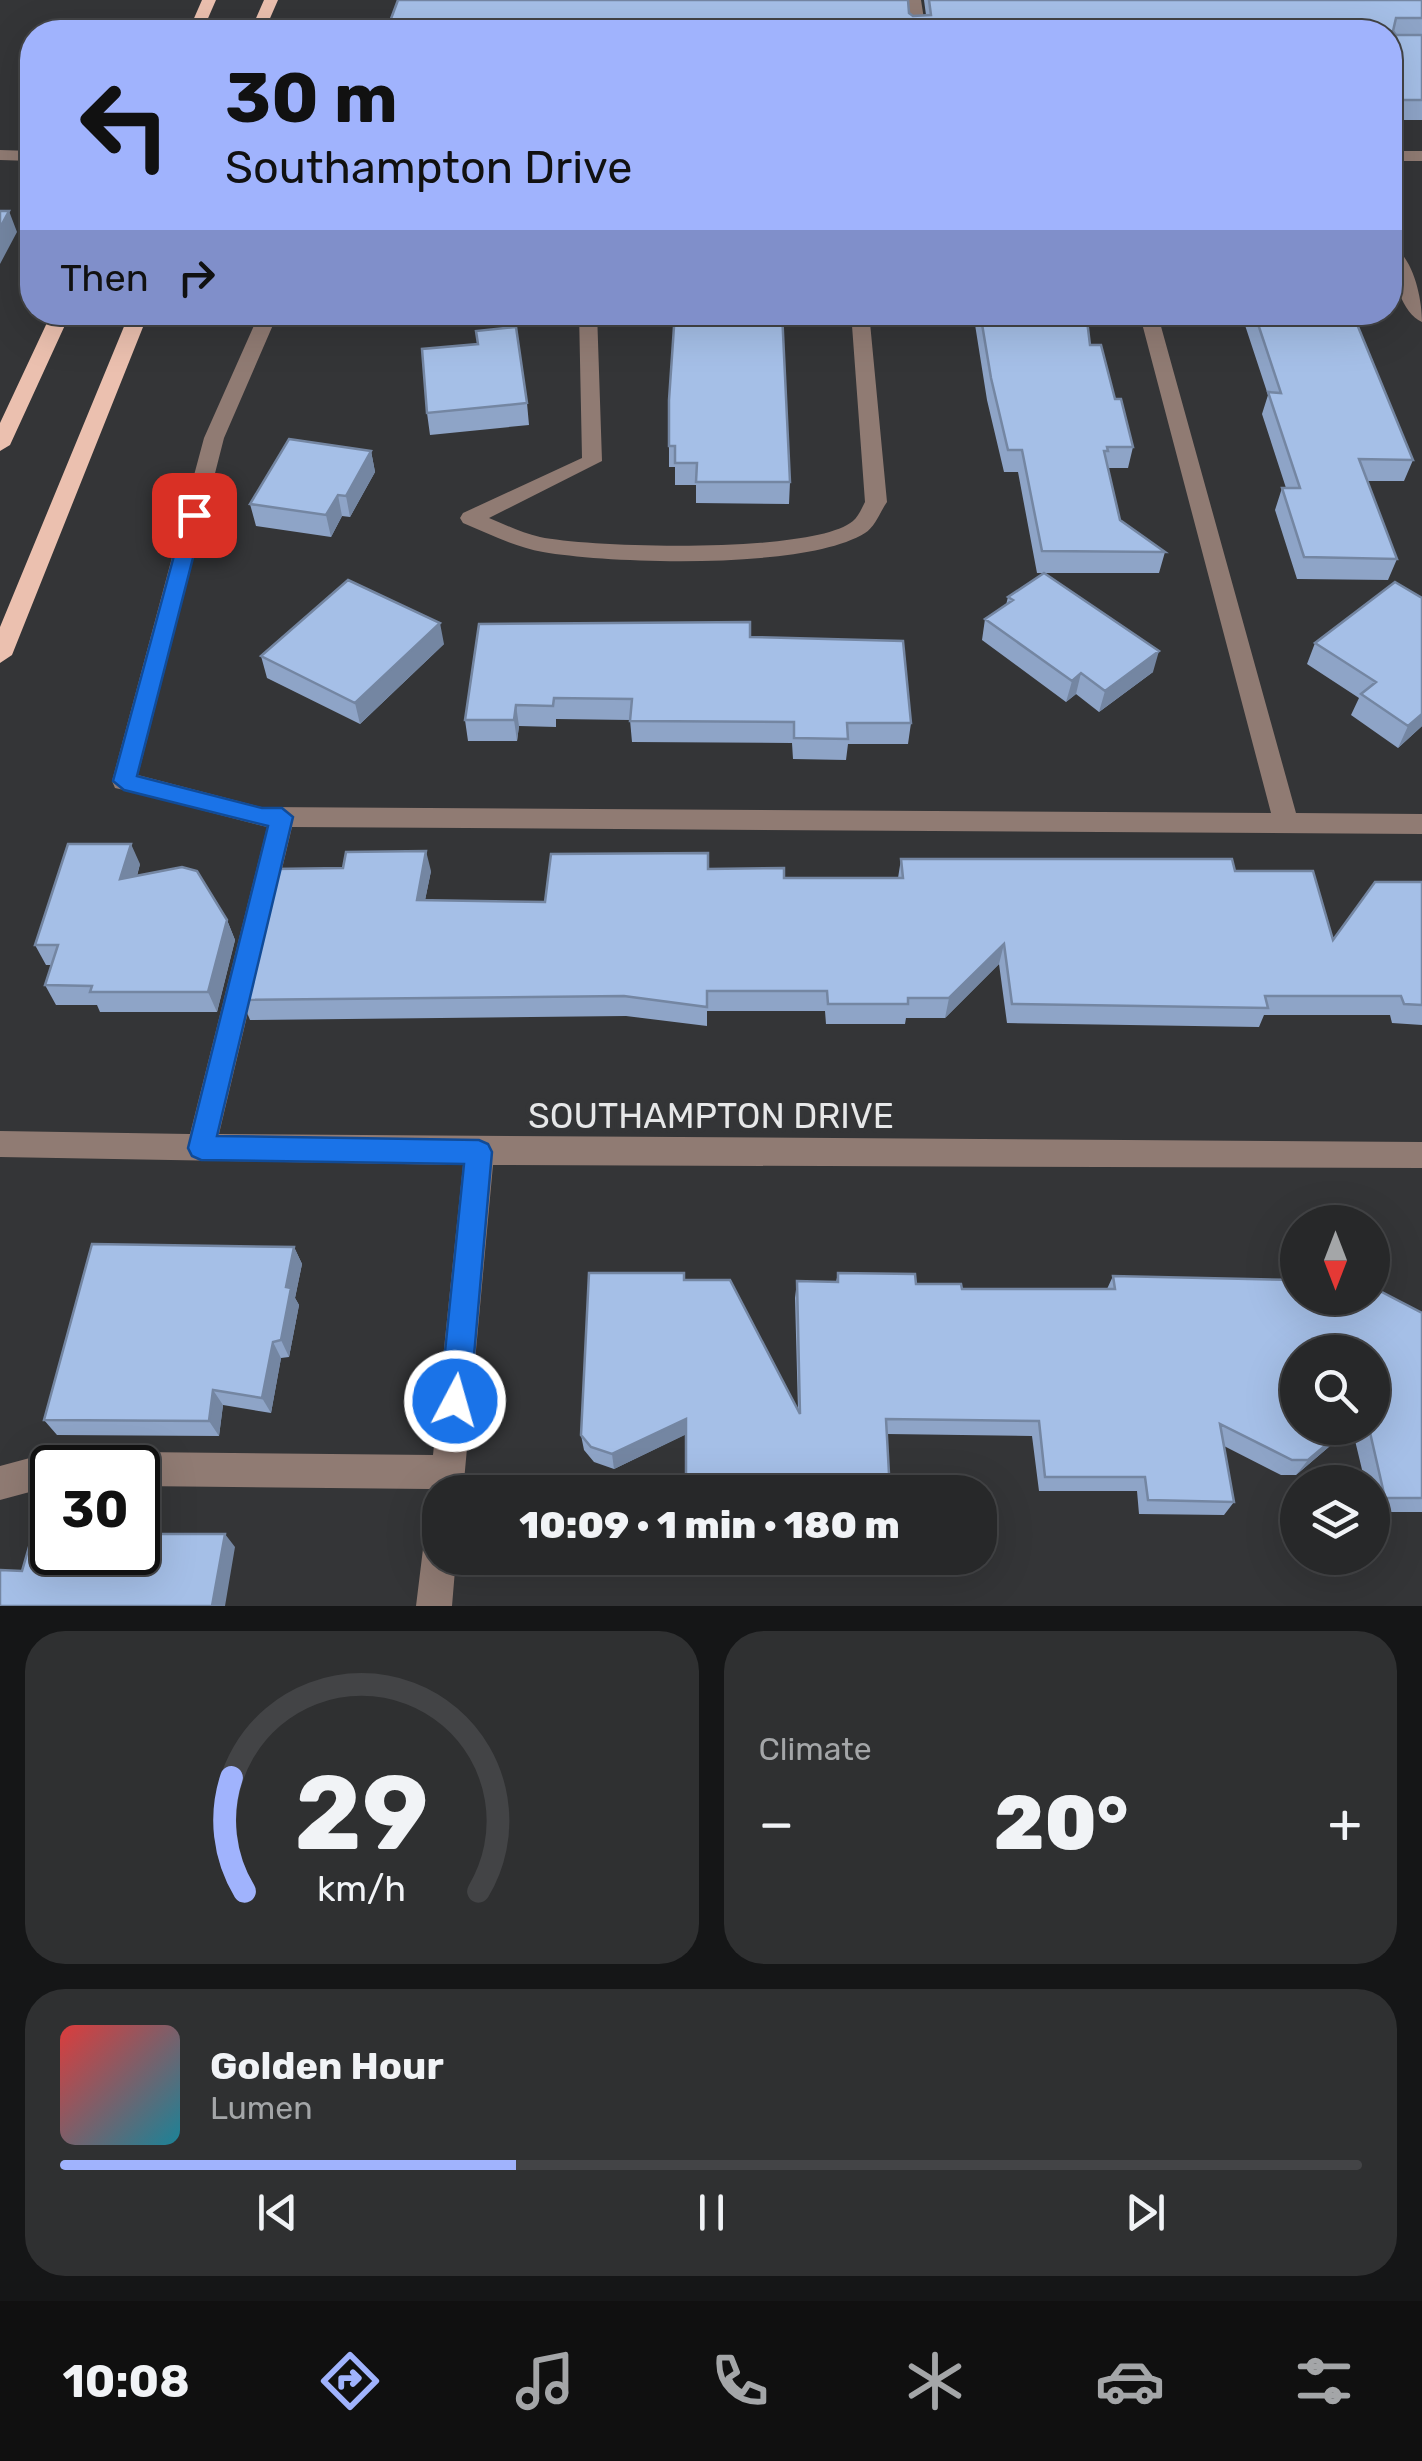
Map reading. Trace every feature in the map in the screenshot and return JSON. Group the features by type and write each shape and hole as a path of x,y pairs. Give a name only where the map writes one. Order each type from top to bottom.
{"main road":[{"path":"0,445 56,325"},
{"path":"0,655 135,325"}],"street":[{"path":"1402,275 1422,316"},
{"path":"263,325 214,438 124,781 262,817 1422,824"},
{"path":"588,325 592,461 471,518 545,545 630,550 769,550 824,542 860,527 876,502 861,325"},
{"path":"1152,325 1286,823"},
{"path":"201,1148 282,817"},
{"name":"SOUTHAMPTON DRIVE","path":"0,1144 479,1152 1422,1156"},
{"path":"448,1475 479,1152"},
{"path":"160,1470 422,1481"},
{"path":"0,1483 30,1475"},
{"path":"434,1606 437,1575"}],"building":[{"path":"398,0 908,0 913,16 931,15 929,0 1422,0 1422,18 1396,20 390,20"},
{"path":"1402,35 1422,35 1422,100 1402,100"},
{"path":"0,211 9,211 0,228"},
{"path":"674,325 783,325 790,482 696,482 697,463 675,463 675,446 669,446"},
{"path":"982,325 1088,325 1090,345 1101,345 1133,447 1107,447 1108,451 1104,451 1120,520 1165,552 1042,551 1022,450 1008,450"},
{"path":"1258,325 1357,325 1413,460 1359,459 1397,559 1304,557 1282,488 1300,488 1268,392 1281,393"},
{"path":"516,327 527,403 427,413 422,349 478,344 476,331"},
{"path":"289,439 371,451 346,496 338,495 326,515 250,504"},
{"path":"1044,573 1159,651 1105,691 1081,673 1072,681 985,619 1013,600 1008,597"},
{"path":"348,580 440,623 355,703 261,656"},
{"path":"1395,582 1422,598 1422,714 1408,726 1361,694 1376,682 1315,643"},
{"path":"750,622 750,637 903,641 911,723 847,723 848,739 794,738 794,722 630,721 632,699 554,698 553,706 516,705 514,720 465,720 479,624"},
{"path":"68,844 131,844 120,879 182,867 197,871 227,920 208,992 90,992 92,986 45,985 58,945 35,945"},
{"path":"426,851 417,900 545,902 551,854 708,853 708,869 784,868 784,878 903,878 901,859 1232,859 1235,871 1313,871 1333,940 1375,882 1422,882 1422,1005 1404,1004 1401,996 1265,996 1268,1008 1012,1004 1004,944 949,998 908,998 908,1004 828,1004 827,991 707,991 707,1007 624,996 242,1000 274,869 343,868 346,852"},
{"path":"92,1244 294,1247 281,1340 273,1342 262,1398 213,1390 209,1421 44,1420"},
{"path":"589,1273 684,1273 684,1280 730,1280 800,1414 797,1281 838,1282 838,1273 915,1274 916,1284 961,1284 962,1289 1115,1289 1113,1276 1280,1280 1280,1315 1390,1315 1390,1296 1422,1313 1422,1498 1390,1498 1390,1465 1377,1465 1373,1445 1390,1445 1390,1335 1280,1335 1280,1445 1326,1445 1308,1460 1292,1460 1220,1424 1234,1502 1148,1500 1145,1477 1045,1477 1039,1421 886,1419 889,1475 686,1475 686,1419 612,1454 591,1447 581,1435"},
{"path":"160,1534 225,1534 212,1606 0,1606 0,1570 22,1571 30,1543 30,1575 160,1575"}],"route":[{"path":"194,515 124,781 262,817 282,817 201,1148 479,1152 455,1401"}]}
